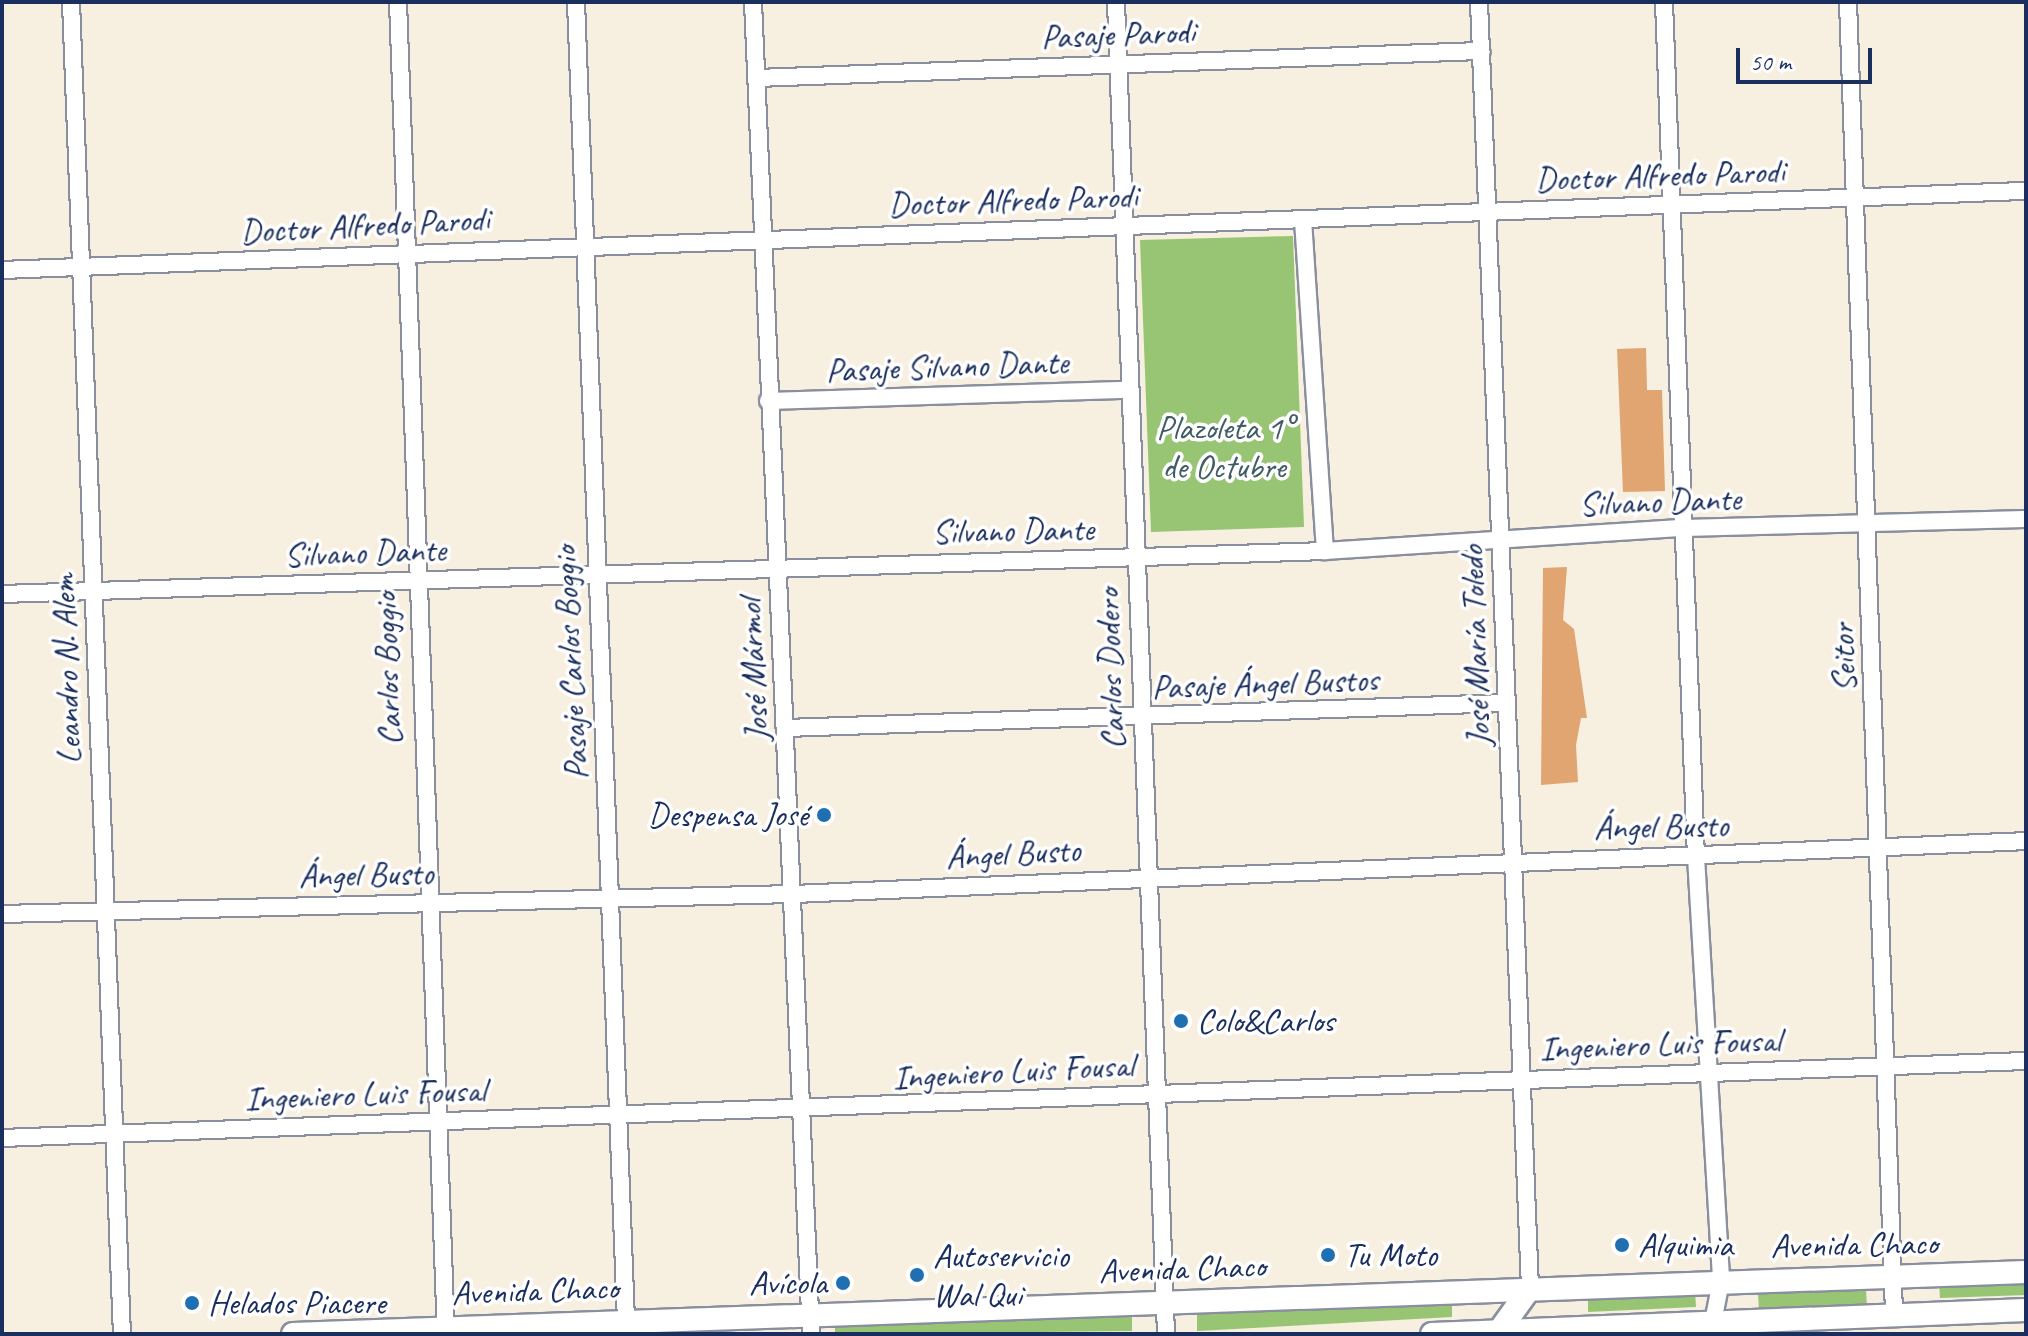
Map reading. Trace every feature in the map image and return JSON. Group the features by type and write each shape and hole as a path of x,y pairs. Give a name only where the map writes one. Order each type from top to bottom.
{"main road":[{"name":"Avenida Chaco","path":"293,1334 626,1322 810,1323 1530,1288 2026,1272"},
{"path":"1497,1332 1530,1288 1566,1330"},
{"name":"Avenida Chaco","path":"1432,1334 2026,1310"}],"street":[{"name":"Leandro N. Alem","path":"71,2 122,1334"},
{"name":"Carlos Boggio","path":"398,2 414,580 445,1330"},
{"name":"Pasaje Carlos Boggio","path":"576,2 595,573 611,899 626,1322"},
{"name":"José Mármol","path":"753,2 768,401 794,894 810,1323"},
{"name":"Carlos Dodero","path":"1116,2 1128,390 1143,717 1146,876 1168,1304 1166,1334"},
{"name":"José María Toledo","path":"1479,2 1491,212 1530,1288"},
{"path":"1664,2 1674,205 1696,857 1713,1071 1721,1281 1713,1322"},
{"name":"Seitor","path":"1848,2 1894,1313"},
{"name":"Pasaje Parodi","path":"757,78 1481,51"},
{"name":"Doctor Alfredo Parodi","path":"2,270 81,269 405,251 585,247 2026,191"},
{"path":"1303,220 1325,551"},
{"name":"Pasaje Silvano Dante","path":"768,401 1128,390"},
{"name":"Silvano Dante","path":"2,594 777,566 1325,551 1683,528 2026,519"},
{"name":"Pasaje Ángel Bustos","path":"786,728 1507,703"},
{"name":"Ángel Busto","path":"2,914 794,894 1515,859 1696,857 2026,841"},
{"name":"Ingeniero Luis Fousal","path":"2,1138 618,1114 802,1111 1713,1071 2026,1061"}],"green space":[{"name":"Plazoleta 1° de Octubre","path":"1293,236 1304,527 1151,532 1140,240"},
{"path":"2026,1278 2026,1295 1940,1298 1939,1282"},
{"path":"1866,1290 1867,1307 1759,1311 1758,1294"},
{"path":"1695,1291 1696,1307 1588,1312 1588,1295"},
{"path":"1452,1301 1452,1317 1197,1331 1197,1313"},
{"path":"1132,1316 1132,1331 835,1334 835,1327"}],"building":[{"path":"1646,348 1647,390 1662,390 1665,491 1623,492 1617,349"},
{"path":"1567,567 1563,620 1574,629 1587,718 1581,718 1576,745 1578,782 1541,785 1543,568"}],"place":[{"name":"Despensa José","path":"824,815"},
{"name":"Colo&Carlos","path":"1181,1021"},
{"name":"Alquimia","path":"1622,1245"},
{"name":"Tu Moto","path":"1328,1255"},
{"name":"Autoservicio Wal Qui","path":"917,1275"},
{"name":"Avícola","path":"843,1283"},
{"name":"Helados Piacere","path":"192,1303"}]}
